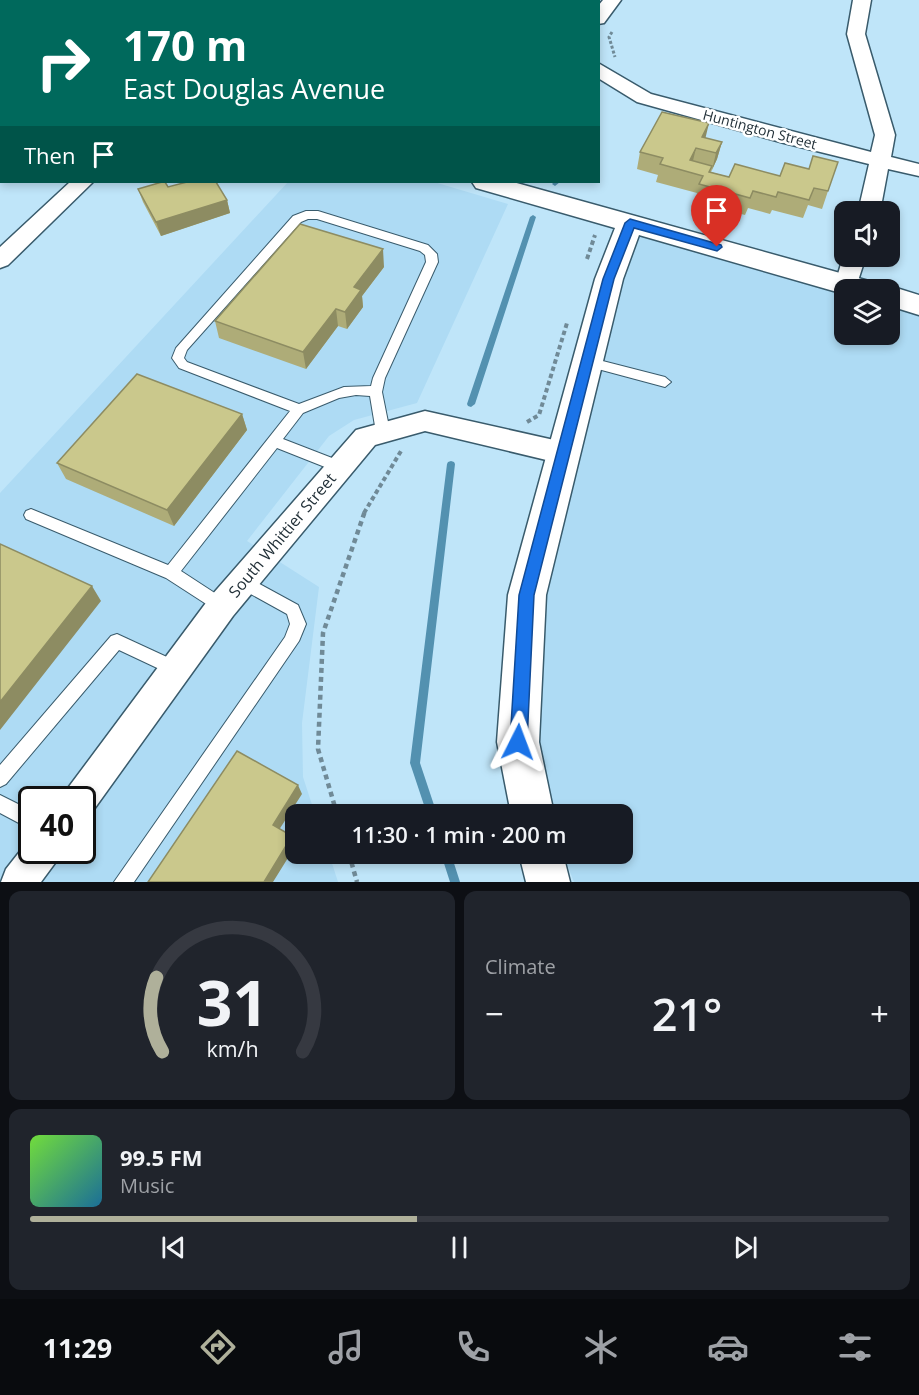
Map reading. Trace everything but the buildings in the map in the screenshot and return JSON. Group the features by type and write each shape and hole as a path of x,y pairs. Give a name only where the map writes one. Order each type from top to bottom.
{"street":[{"path":"600,16 612,0"},
{"path":"862,0 856,34 885,135 872,201"},
{"name":"Huntington Street","path":"602,73 644,98 919,170"},
{"path":"0,260 80,183"},
{"path":"489,183 834,281"},
{"path":"531,804 518,742 527,595 609,279 630,223"},
{"path":"900,299 919,304"},
{"name":"South Whittier Street","path":"90,786 222,606 366,437 394,439 425,421 563,453"},
{"path":"19,882 32,864"}],"lane":[{"path":"376,392 360,388 340,392 310,407 299,409 183,365 178,358 182,348 297,219 306,215 318,215 423,248 431,254 432,262 379,378 376,392 394,439"},
{"path":"587,362 665,382"},
{"path":"171,573 299,409"},
{"path":"274,441 340,467"},
{"path":"31,515 171,573 222,606"},
{"path":"123,882 291,641 298,624 293,610 243,582"},
{"path":"0,778 117,641 176,669"},
{"path":"0,804 18,814"}],"path":[{"path":"584,269 594,235"},
{"path":"525,423 539,415 570,314"},
{"path":"334,804 318,749 322,633 362,516 394,439"},
{"path":"352,864 357,882"}],"shaded area":[{"path":"287,183 437,183 508,204 417,403 354,420 329,436 247,541 319,587 302,723 303,777 312,804 285,804 285,864 332,864 338,882 0,882 0,493"},
{"path":"630,223 834,287 834,345 900,345 900,299 919,305 919,882 574,882 567,864 633,864 633,804 543,804 518,742 563,453"}],"waterway":[{"path":"471,404 533,217"},
{"path":"429,804 415,763 451,464"},
{"path":"449,864 455,882"}],"route":[{"path":"518,742 527,595 609,279 630,223 717,247"}]}
